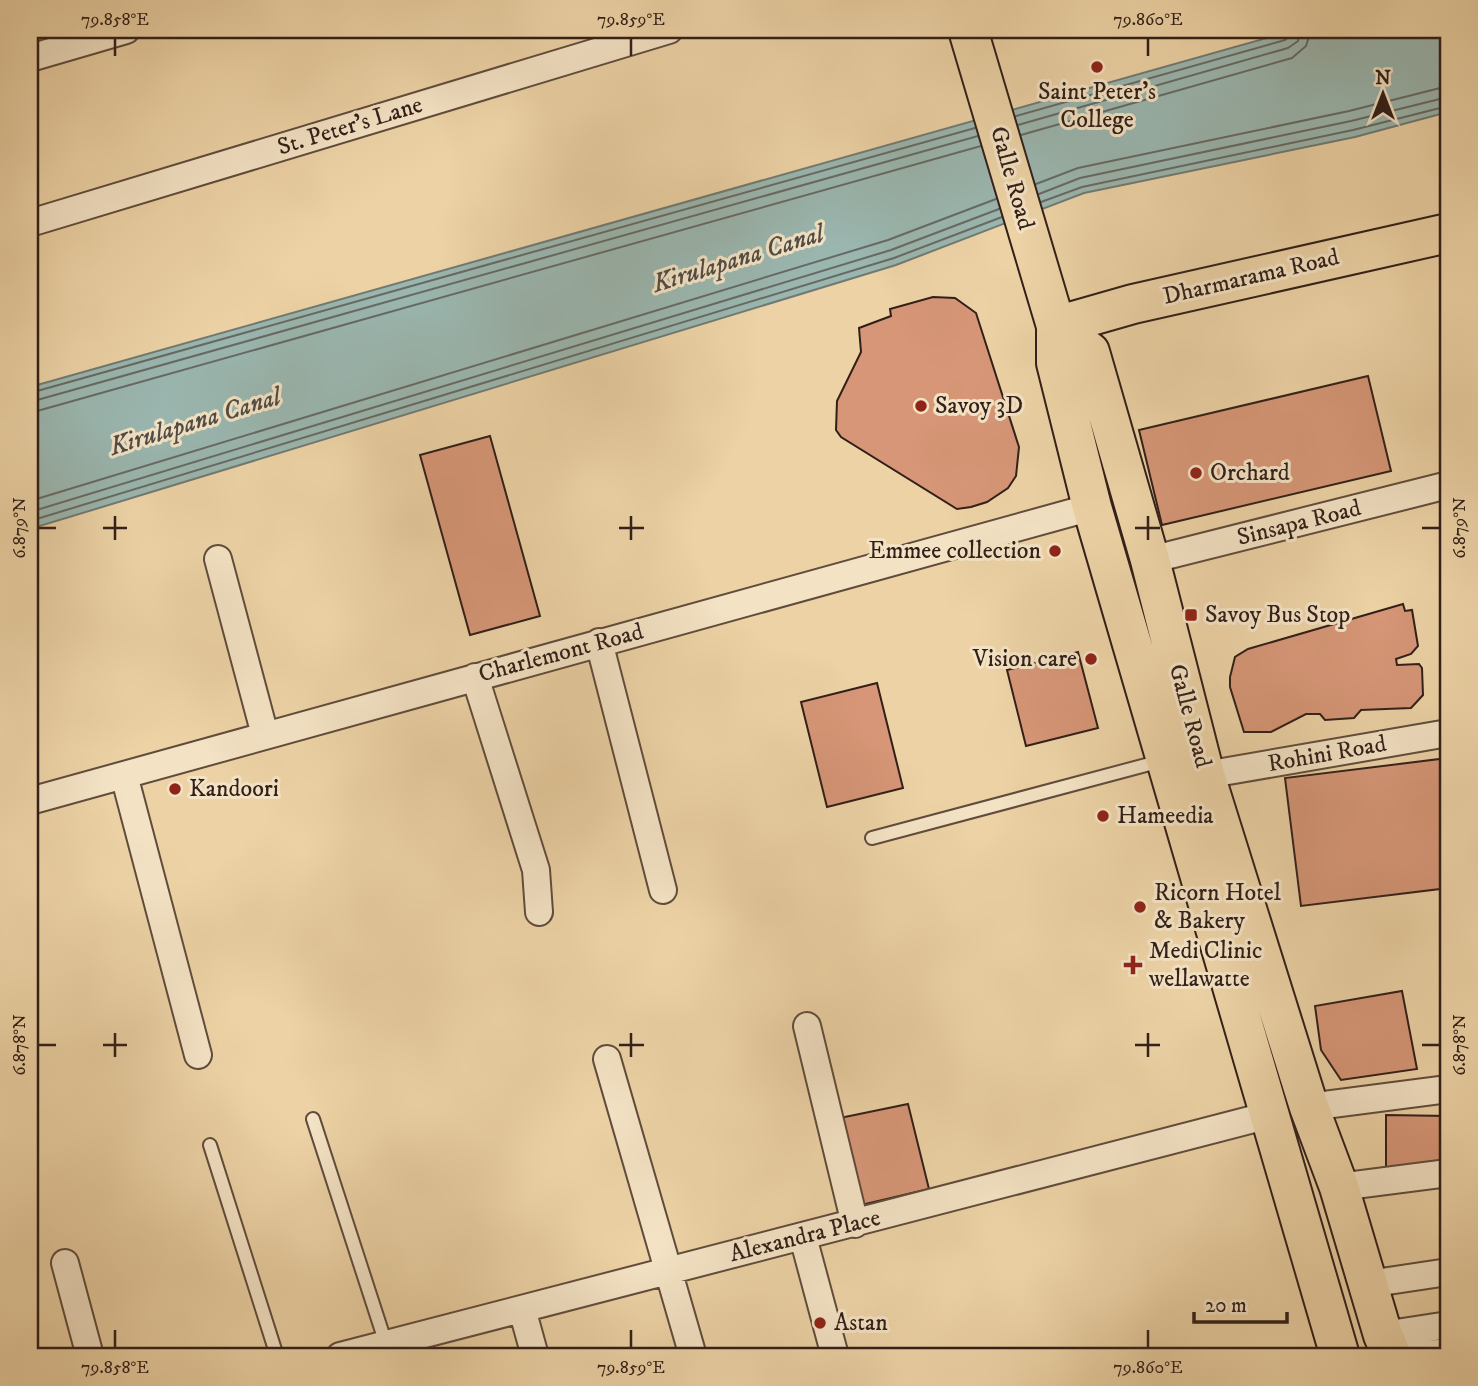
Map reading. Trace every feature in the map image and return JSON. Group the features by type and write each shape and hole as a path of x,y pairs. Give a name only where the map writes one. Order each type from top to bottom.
{"highway":[{"name":"Galle Road","path":"968,30 1056,326 1056,363 1092,507 1165,760 1309,1107 1339,1187 1368,1284 1396,1349"},
{"name":"Dharmarama Road","path":"1056,326 1133,303 1448,233"},
{"name":"Galle Road","path":"1056,326 1090,352 1150,560 1205,775 1226,904 1269,1115 1340,1356"}],"street":[{"path":"30,58 126,30"},
{"name":"St. Peter's Lane","path":"30,223 669,30"},
{"name":"Sinsapa Road","path":"1150,560 1448,485"},
{"name":"Charlemont Road","path":"30,801 1092,507"},
{"path":"218,559 265,735"},
{"path":"599,642 663,890"},
{"path":"475,677 536,870 539,912"},
{"name":"Rohini Road","path":"1205,775 1448,733"},
{"path":"124,775 198,1055"},
{"path":"807,1026 855,1224"},
{"path":"607,1059 693,1356"},
{"path":"1309,1107 1448,1089"},
{"name":"Alexandra Place","path":"340,1356 386,1344 432,1344 522,1309 1269,1115"},
{"path":"1339,1187 1448,1174"},
{"path":"803,1237 835,1356"},
{"path":"65,1263 90,1356"},
{"path":"1368,1284 1448,1272"},
{"path":"522,1309 536,1356"},
{"path":"1396,1349 1448,1325"},
{"path":"1396,1349 1448,1352"}],"lane":[{"path":"872,838 1165,760"},
{"path":"313,1119 386,1344"},
{"path":"209,1145 278,1356"}],"water":[{"name":"Kirulapana Canal","path":"1295,30 1448,30 1448,112 1355,137 1084,193 896,265 30,529 30,387"}],"building":[{"name":"Savoy 3D","path":"933,297 955,298 976,313 1019,447 1016,476 1008,488 987,502 971,507 957,509 841,437 836,430 837,401 861,352 859,328 891,316 890,309"},
{"path":"1368,376 1391,471 1162,525 1139,430"},
{"path":"490,436 540,616 470,635 420,455"},
{"path":"1403,604 1405,611 1412,610 1418,646 1411,654 1396,659 1397,665 1419,664 1422,668 1423,695 1411,708 1361,710 1354,718 1325,720 1320,714 1306,714 1271,732 1244,732 1230,687 1235,657 1248,649"},
{"path":"1078,652 1098,728 1026,746 1007,670"},
{"path":"877,683 903,788 827,807 801,702"},
{"path":"1448,758 1448,888 1301,906 1285,778"},
{"path":"1402,991 1417,1069 1341,1080 1321,1050 1315,1006"},
{"path":"908,1104 929,1189 857,1206 835,1119"},
{"path":"1386,1115 1448,1116 1448,1170 1386,1170"}],"place":[{"name":"Saint Peter's College","path":"1097,67"},
{"name":"Savoy 3D","path":"921,406"},
{"name":"Orchard","path":"1196,473"},
{"name":"Emmee collection","path":"1055,551"},
{"name":"Savoy Bus Stop","path":"1191,615"},
{"name":"Vision care","path":"1091,659"},
{"name":"Kandoori","path":"175,789"},
{"name":"Hameedia","path":"1103,816"},
{"name":"Ricorn Hotel & Bakery","path":"1140,907"},
{"name":"Medi Clinic wellawatte","path":"1133,965"},
{"name":"Astan","path":"820,1323"}]}
